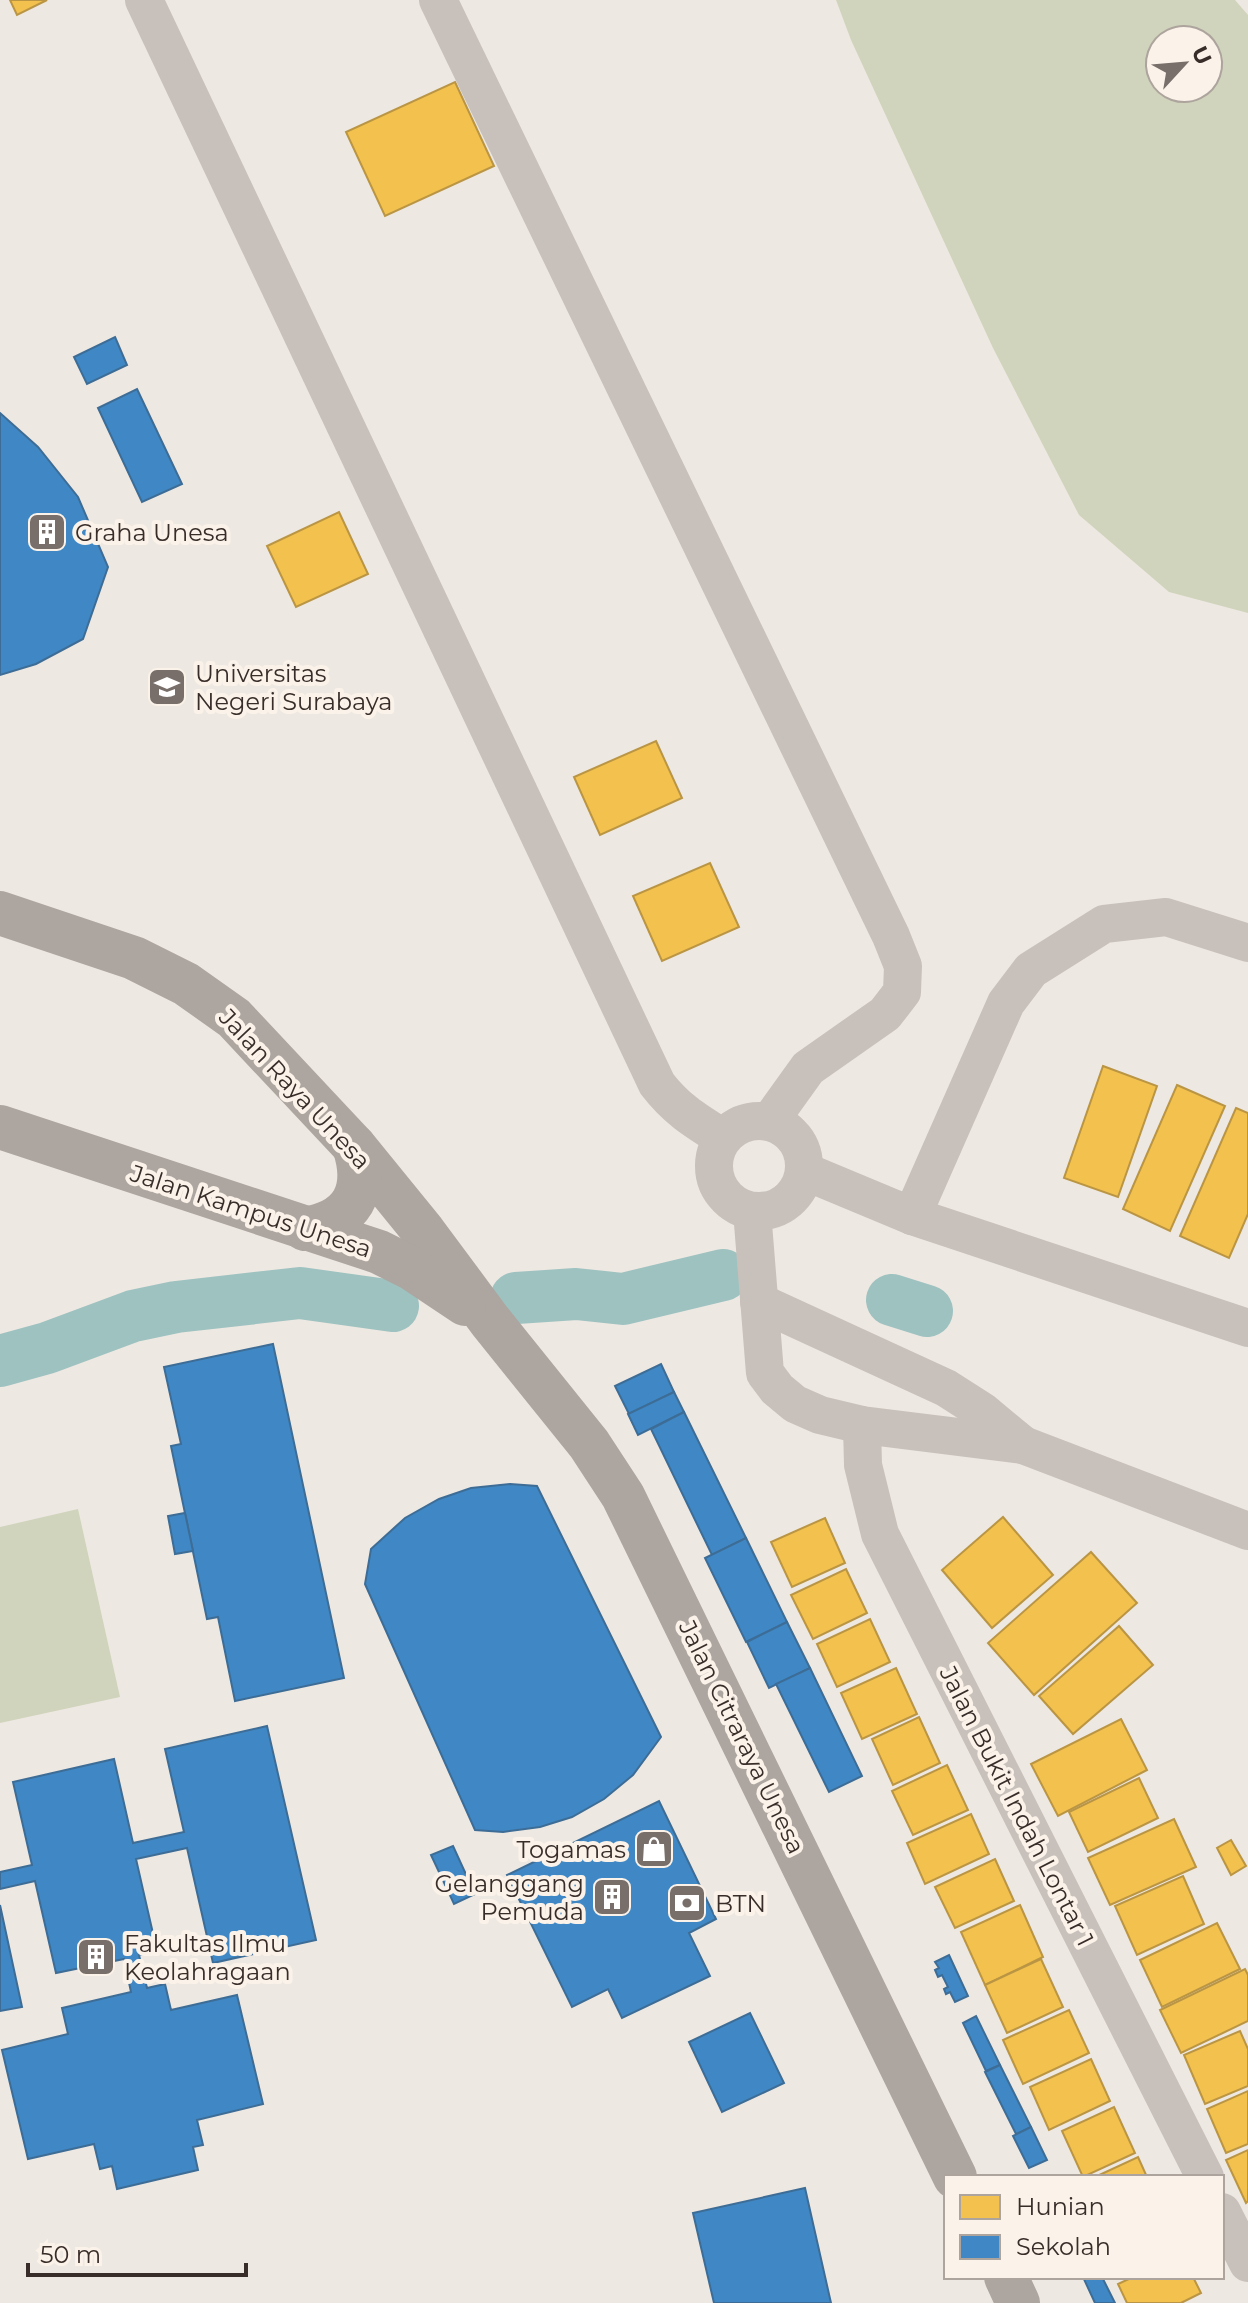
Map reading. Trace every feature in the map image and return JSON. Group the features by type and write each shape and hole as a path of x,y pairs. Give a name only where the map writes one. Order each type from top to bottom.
{"main road":[{"name":"Jalan Raya Unesa","path":"0,913 134,958 186,984 234,1018 354,1146 424,1232 490,1321"},
{"name":"Jalan Kampus Unesa","path":"0,1127 379,1252 411,1268 490,1321"},
{"path":"305,1229 324,1226 340,1216 353,1202 359,1184 360,1165 354,1146"},
{"name":"Jalan Citraraya Unesa","path":"490,1321 589,1444 623,1496 954,2175"},
{"path":"1007,2279 1018,2303"}],"street":[{"path":"144,0 657,1084 686,1116 723,1138"},
{"path":"438,0 885,922 903,966 902,992 885,1014 808,1068 770,1121"},
{"path":"912,1216 1006,1003 1031,970 1104,924 1166,917 1248,943"},
{"path":"757,1120 770,1121 785,1128 796,1140 803,1155 804,1171 800,1187 785,1203 765,1211 739,1207 728,1199 715,1176 714,1163 723,1138 744,1123 757,1120"},
{"path":"804,1171 912,1216 1248,1328"},
{"path":"752,1211 765,1373 777,1389 795,1404 820,1415 862,1425 1023,1445 1248,1531"},
{"path":"759,1302 946,1388 982,1411 1023,1445"},
{"name":"Jalan Bukit Indah Lontar 1","path":"862,1425 863,1465 880,1534 1204,2175"},
{"path":"1224,2216 1248,2263"}],"green space":[{"path":"836,0 1235,0 1248,15 1248,613 1169,592 1079,515 993,348 851,40"},
{"path":"78,1509 120,1697 0,1723 0,1527"}],"building: Hunian":[{"path":"10,0 47,0 17,15"},
{"path":"455,82 494,166 385,216 346,132"},
{"path":"339,512 368,574 296,607 267,546"},
{"path":"656,741 682,798 600,835 574,777"},
{"path":"710,863 739,927 662,961 633,896"},
{"path":"1103,1066 1157,1086 1118,1197 1064,1178"},
{"path":"1177,1085 1225,1106 1170,1231 1123,1209"},
{"path":"1236,1108 1248,1113 1248,1214 1229,1258 1180,1236"},
{"path":"1003,1517 1053,1575 992,1628 942,1570"},
{"path":"825,1518 845,1563 792,1587 771,1542"},
{"path":"1091,1552 1137,1603 1034,1695 988,1643"},
{"path":"846,1569 867,1613 813,1639 791,1595"},
{"path":"870,1619 890,1662 837,1687 817,1644"},
{"path":"1119,1626 1153,1665 1073,1734 1039,1696"},
{"path":"896,1668 917,1714 862,1739 841,1693"},
{"path":"919,1717 940,1763 893,1785 872,1739"},
{"path":"1121,1719 1147,1770 1058,1816 1031,1764"},
{"path":"947,1765 968,1810 913,1835 892,1791"},
{"path":"1139,1778 1158,1818 1088,1852 1069,1812"},
{"path":"971,1814 989,1854 925,1884 907,1843"},
{"path":"1174,1819 1196,1867 1110,1905 1088,1858"},
{"path":"1231,1840 1246,1866 1231,1875 1217,1848"},
{"path":"995,1859 1014,1901 955,1928 935,1887"},
{"path":"1183,1876 1204,1924 1137,1955 1115,1906"},
{"path":"1020,1905 1043,1957 985,1985 961,1932"},
{"path":"1217,1923 1240,1969 1162,2007 1140,1960"},
{"path":"1041,1959 1063,2007 1007,2033 985,1985"},
{"path":"1245,1969 1248,1975 1248,2021 1181,2053 1160,2010"},
{"path":"1069,2010 1089,2053 1023,2084 1003,2040"},
{"path":"1240,2031 1248,2049 1248,2086 1205,2104 1184,2055"},
{"path":"1091,2059 1110,2101 1049,2130 1030,2087"},
{"path":"1248,2091 1248,2144 1226,2153 1207,2109"},
{"path":"1114,2107 1135,2153 1082,2175 1062,2131"},
{"path":"1248,2150 1248,2201 1246,2203 1226,2160"},
{"path":"1138,2157 1146,2175 1099,2175"},
{"path":"1129,2279 1194,2279 1201,2293 1181,2303 1127,2303 1118,2284"}],"building: Sekolah":[{"path":"115,337 127,365 87,384 74,357"},
{"path":"137,389 182,484 142,502 98,408"},
{"name":"Graha Unesa","path":"0,413 38,447 78,497 108,567 83,639 36,664 0,675"},
{"path":"273,1344 344,1678 235,1701 218,1617 207,1619 171,1446 181,1444 164,1367"},
{"path":"661,1364 674,1392 629,1414 615,1386"},
{"path":"674,1392 684,1412 638,1435 628,1414"},
{"path":"684,1412 746,1538 712,1555 651,1429"},
{"path":"510,1484 537,1486 661,1737 633,1775 604,1799 572,1817 540,1827 503,1832 475,1830 365,1584 371,1549 405,1518 439,1499 471,1488"},
{"path":"185,1513 193,1551 175,1554 168,1516"},
{"path":"746,1538 787,1622 746,1642 705,1558"},
{"path":"787,1622 810,1668 769,1688 747,1642"},
{"path":"810,1668 862,1776 829,1792 776,1684"},
{"name":"Fakultas Ilmu Keolahragaan","path":"267,1726 316,1940 213,1963 187,1848 136,1859 157,1951 139,1955 147,1988 165,1984 171,2010 237,1995 263,2104 197,2120 203,2145 193,2147 198,2170 117,2189 112,2166 100,2169 94,2144 28,2159 2,2050 68,2034 62,2008 131,1992 124,1959 56,1973 35,1881 0,1889 0,1872 32,1865 13,1782 114,1759 133,1843 184,1832 165,1749"},
{"name":"Gelanggang Pemuda","path":"659,1801 716,1919 689,1933 710,1976 622,2018 608,1989 572,2007 507,1875"},
{"path":"453,1846 475,1894 454,1904 431,1855"},
{"path":"0,1905 22,2007 0,2011"},
{"path":"949,1955 968,1996 955,2002 950,1992 946,1994 944,1989 948,1987 942,1975 938,1977 935,1970 939,1968 935,1962"},
{"path":"750,2013 784,2083 722,2112 689,2042"},
{"path":"976,2016 1000,2065 986,2071 963,2023"},
{"path":"1000,2065 1031,2127 1016,2134 985,2072"},
{"path":"1031,2127 1047,2160 1029,2168 1013,2136"},
{"path":"805,2188 831,2303 714,2303 693,2213"},
{"path":"1084,2279 1103,2279 1115,2303 1095,2303"}],"waterway":[{"path":"516,1298 576,1294 623,1299 723,1275"},
{"path":"0,1361 47,1348 133,1316 176,1307 300,1293 393,1306"},
{"path":"892,1300 927,1311"}],"place":[{"name":"Graha Unesa","path":"47,532"},
{"name":"Universitas Negeri Surabaya","path":"167,687"},
{"name":"Togamas","path":"654,1849"},
{"name":"Gelanggang Pemuda","path":"612,1897"},
{"name":"BTN","path":"687,1903"},
{"name":"Fakultas Ilmu Keolahragaan","path":"96,1957"}]}
